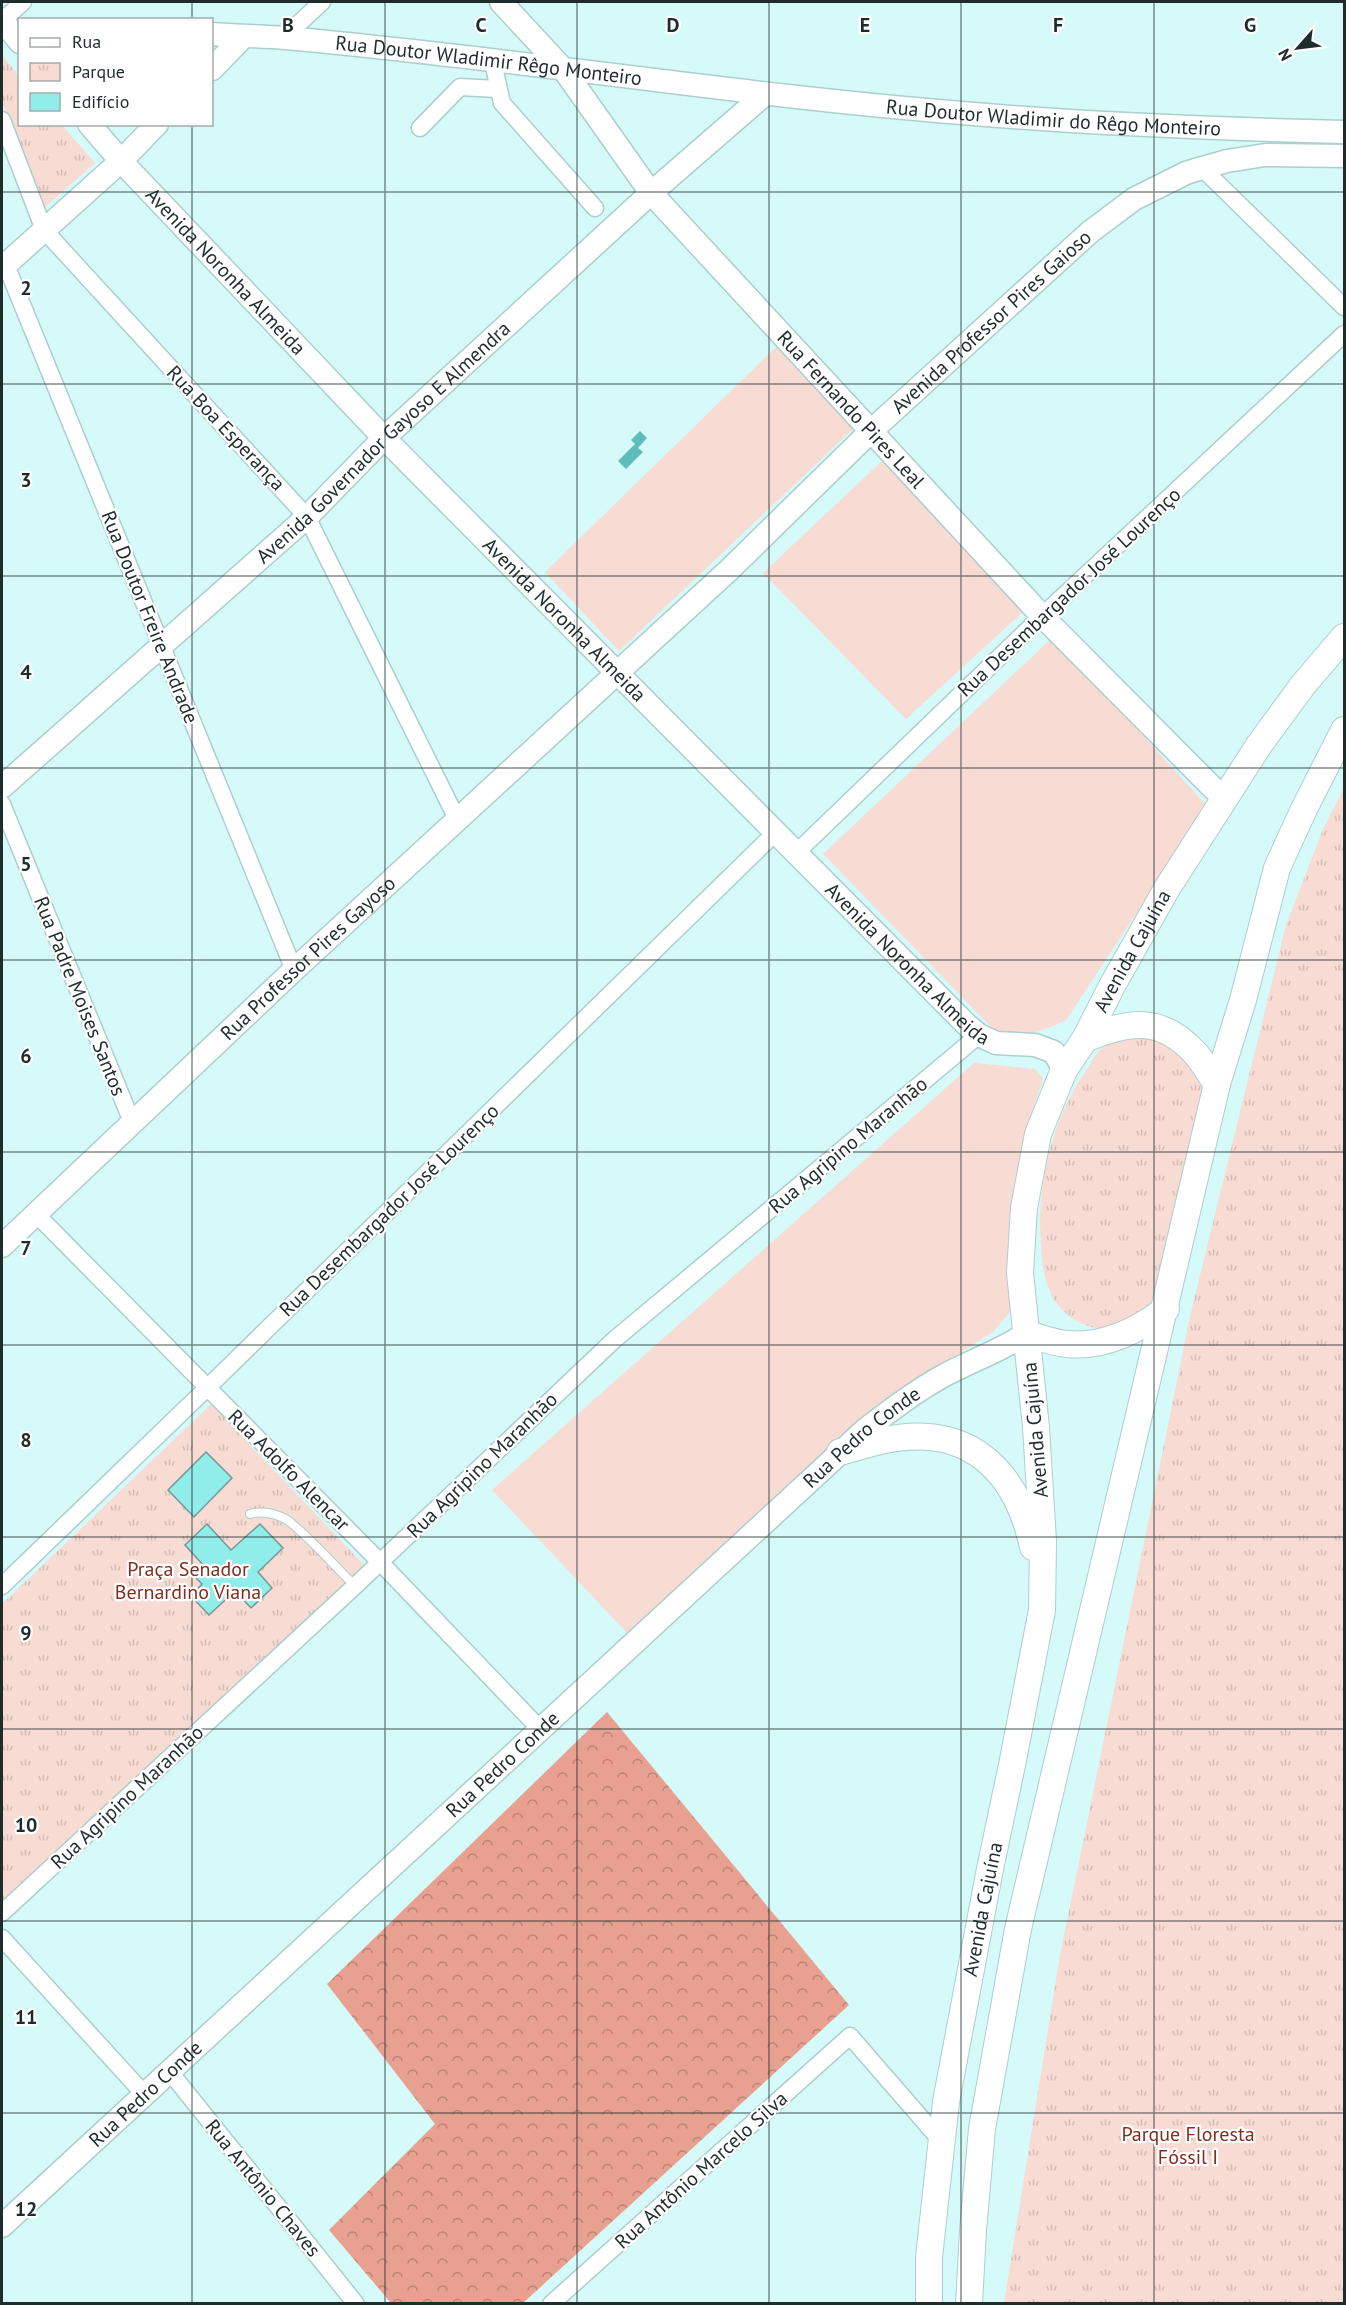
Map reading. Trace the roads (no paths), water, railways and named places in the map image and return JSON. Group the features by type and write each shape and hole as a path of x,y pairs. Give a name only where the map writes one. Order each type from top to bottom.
{"main road":[{"name":"Rua Fernando Pires Leal","path":"511,5 564,70 651,193 1042,616 1224,799"},
{"path":"2,21 18,21"},
{"path":"2,21 18,40"},
{"name":"Rua Doutor Wladimir Rêgo Monteiro","path":"213,34 284,38 764,95"},
{"path":"213,68 243,37"},
{"name":"Rua Doutor Wladimir do Rêgo Monteiro","path":"764,95 963,113 1224,129 1344,132"},
{"name":"Avenida Governador Gayoso E Almendra","path":"2,787 307,517 384,438 651,193 764,95"},
{"name":"Avenida Noronha Almeida","path":"91,126 120,161 384,438 979,1035 996,1043 1035,1045 1054,1052 1064,1070"},
{"path":"4,267 155,126"},
{"name":"Avenida Professor Pires Gaioso","path":"618,674 756,544 871,431 1090,232 1134,200 1186,173 1227,161 1265,155 1344,156"},
{"name":"Avenida Cajuína","path":"929,2304 929,2257 946,2102 1042,1610 1043,1542 1037,1450 1020,1273 1024,1208 1038,1134 1064,1070 1085,1039 1166,890 1258,745 1303,685 1344,637"},
{"name":"Rua Professor Pires Gayoso","path":"2,1246 294,970 618,674"},
{"name":"Avenida Cajuína","path":"969,2304 972,2230 982,2129 1018,1929 1166,1309 1217,1084 1243,1000 1277,868 1304,808 1344,730"},
{"path":"1085,1039 1112,1028 1131,1024 1159,1028 1177,1038 1196,1054 1217,1084"},
{"path":"1026,1334 1068,1344 1105,1340 1136,1329 1166,1309"},
{"name":"Rua Pedro Conde","path":"2,2226 840,1452 894,1408 941,1378 1007,1346 1026,1334"},
{"path":"840,1452 886,1439 926,1437 956,1442 984,1456 1010,1485 1021,1506 1043,1592"}],"street":[{"path":"2,21 22,2"},
{"path":"284,38 322,2"},
{"path":"493,62 497,89 502,103 595,208"},
{"path":"420,128 460,87 497,89"},
{"name":"Rua Boa Esperança","path":"2,120 44,230 307,517 457,819"},
{"path":"1202,168 1344,307"},
{"name":"Rua Doutor Freire Andrade","path":"4,267 294,970"},
{"name":"Rua Desembargador José Lourenço","path":"796,853 1042,616 1344,334"},
{"name":"Rua Padre Moises Santos","path":"2,804 132,1122"},
{"name":"Rua Desembargador José Lourenço","path":"2,1586 776,832"},
{"name":"Rua Agripino Maranhão","path":"2,1913 355,1586 614,1340 979,1035"},
{"name":"Rua Adolfo Alencar","path":"36,1214 380,1562 540,1729"},
{"path":"2,1938 144,2094"},
{"name":"Rua Antônio Marcelo Silva","path":"550,2304 850,2036 942,2142"},
{"name":"Rua Antônio Chaves","path":"170,2072 356,2304"}],"lane":[{"path":"250,1514 258,1511 289,1521 355,1586"}],"water":[{"path":"640,431 647,438 638,448 643,452 626,469 618,461 635,444 631,440"}],"park label":[{"name":"Praça Senador Bernardino Viana","path":"188,1580"},
{"name":"Parque Floresta Fóssil I","path":"1188,2146"}]}
